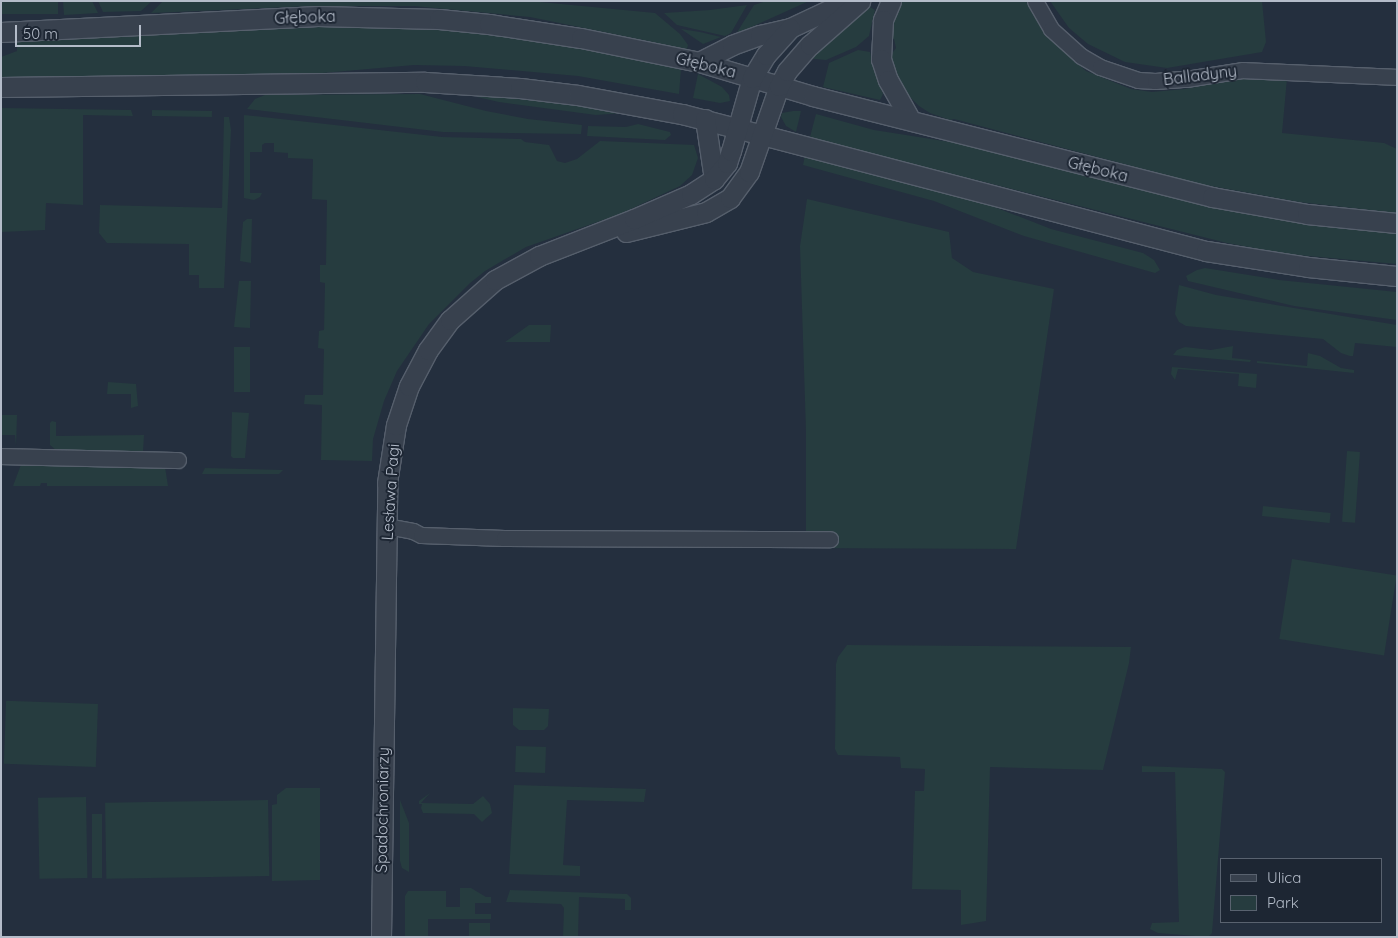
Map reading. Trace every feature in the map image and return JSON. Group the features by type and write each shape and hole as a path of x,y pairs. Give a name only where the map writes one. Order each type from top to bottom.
{"street":[{"path":"699,62 745,40 790,28 848,1"},
{"path":"738,128 779,86 793,62 860,1"},
{"path":"891,1 883,20 880,34 881,59 888,80 910,119"},
{"name":"Balladyny","path":"1034,1 1051,29 1081,56 1100,67 1138,80 1186,79 1243,70 1397,77"},
{"name":"Głęboka","path":"1,32 318,16 439,19 572,36 699,62 779,86 1212,197 1307,214 1397,223"},
{"name":"Lesława Pagi","path":"384,683 387,483 396,425 409,386 428,350 450,320 495,280 539,256 581,241 680,199 714,180 727,163 752,78 766,55 790,28"},
{"path":"1,87 455,83 520,88 611,100 705,119 1206,250 1279,264 1397,276"},
{"name":"Lesława Pagi","path":"581,241 630,232 714,210 730,198 742,183 755,158 779,86"},
{"path":"705,119 714,180"},
{"path":"1,456 178,460"},
{"path":"387,526 413,531 421,535 504,538 830,540"},
{"name":"Spadochroniarzy","path":"381,937 384,683"}],"green space":[{"path":"1,1 58,1 58,14 1,14"},
{"path":"63,1 92,1 98,13 64,15"},
{"path":"98,1 152,1 141,11 103,12"},
{"path":"163,1 530,1 655,13 680,34 688,45 687,49 530,17 414,6 311,6 151,13"},
{"path":"766,1 809,1 736,34 754,5"},
{"path":"901,1 1027,1 1038,23 1063,51 1086,71 1131,89 1152,92 1185,89 1245,78 1287,78 1282,133 1384,143 1397,149 1397,213 1299,202 1200,184 954,119 950,120 930,113 919,106 905,92 896,77 890,56 896,48 894,39 889,39 890,27"},
{"path":"1050,1 1262,1 1266,42 1262,52 1167,68 1125,62 1088,44 1069,28"},
{"path":"747,5 731,33 725,36 677,25 664,13 710,10"},
{"path":"870,7 875,10 869,36 856,47 826,60 806,58"},
{"path":"342,26 456,30 565,44 681,69 679,94 578,76 464,66 414,65 311,74 1,78 1,57 17,51 17,41"},
{"path":"681,29 700,32 721,37 703,44"},
{"path":"858,50 870,52 874,71 883,94 880,100 823,87 829,63"},
{"path":"698,74 722,87 729,95 730,101 720,103 693,98"},
{"path":"420,94 486,111 528,119 582,125 581,134 443,132 247,109 255,99 265,95"},
{"path":"477,94 622,111 624,113 596,115 499,102 477,97"},
{"path":"1,108 131,110 133,116 83,115 83,205 46,203 45,230 1,232"},
{"path":"152,110 212,111 212,117 152,116"},
{"path":"801,111 796,132 786,126 781,117 782,113"},
{"path":"816,114 874,130 963,144 1209,207 1274,219 1397,233 1397,264 1287,254 1227,243 905,162 810,137"},
{"path":"244,115 442,137 521,139 525,142 549,145 557,161 565,163 577,159 600,141 694,145 698,158 692,175 680,186 620,214 526,247 485,271 470,283 429,324 397,371 384,401 373,439 372,461 321,460 322,405 304,404 305,395 323,395 324,349 318,348 319,331 324,330 325,283 320,282 320,265 326,265 327,200 312,199 313,159 288,158 288,153 274,152 274,143 262,145 262,152 250,152 250,193 262,193 260,197 254,200 244,198"},
{"path":"224,117 229,117 231,130 224,288 199,288 199,275 189,275 189,244 107,243 99,233 100,205 222,208"},
{"path":"638,124 670,132 671,135 665,140 587,136 588,126 626,127"},
{"path":"805,156 992,206 1051,229 1143,253 1154,260 1160,270 1155,273 1024,236 934,201 803,165"},
{"path":"807,199 949,232 952,258 973,272 1054,289 1016,549 806,548 806,431 800,246"},
{"path":"247,219 252,219 251,263 240,261 243,222"},
{"path":"1205,268 1279,280 1397,292 1397,320 1294,306 1188,281 1186,276"},
{"path":"239,281 251,281 250,328 234,327"},
{"path":"1179,285 1216,295 1397,325 1397,347 1355,343 1353,356 1350,356 1341,353 1323,339 1186,326 1179,322 1175,314"},
{"path":"529,325 551,325 550,342 505,342"},
{"path":"1233,346 1232,358 1251,360 1250,362 1173,355 1177,350 1185,347 1211,350"},
{"path":"234,347 250,347 250,392 234,392"},
{"path":"1308,353 1320,356 1341,368 1354,370 1354,373 1257,363 1257,361 1307,366"},
{"path":"1172,367 1257,374 1256,388 1238,386 1239,374 1178,369 1175,380 1171,374"},
{"path":"108,382 136,384 138,406 131,408 131,394 107,394"},
{"path":"232,412 249,413 245,458 233,458 231,456"},
{"path":"1,415 17,415 16,446 15,435 1,435"},
{"path":"52,421 56,422 56,436 144,435 143,452 57,451 50,445 50,423"},
{"path":"1347,451 1360,452 1355,523 1342,522"},
{"path":"22,462 165,467 168,486 47,486 47,483 41,483 40,486 13,486"},
{"path":"205,468 283,470 279,474 202,474"},
{"path":"1263,506 1331,513 1330,523 1262,516"},
{"path":"1292,559 1397,576 1384,656 1279,639"},
{"path":"847,645 1131,647 1129,663 1103,770 990,767 986,921 961,925 961,890 912,889 915,791 924,791 925,769 901,768 900,757 838,755 835,749 836,664 838,657"},
{"path":"6,701 98,704 96,767 4,764"},
{"path":"513,708 549,709 548,726 544,730 519,730 513,725"},
{"path":"516,746 546,747 545,773 515,772"},
{"path":"1142,766 1222,769 1225,772 1212,933 1208,937 1158,933 1150,929 1152,923 1179,922 1175,772 1142,772"},
{"path":"514,785 646,789 644,802 567,800 563,865 580,866 580,876 509,874"},
{"path":"286,788 320,788 320,880 272,881 272,805 277,804 277,795"},
{"path":"430,793 421,803 473,804 483,796 490,804 492,813 482,822 474,814 423,813 422,804 419,804 419,801"},
{"path":"86,797 87,878 39,879 38,798"},
{"path":"268,800 269,876 106,879 105,803"},
{"path":"400,800 409,823 409,872 402,868 400,861"},
{"path":"92,814 102,814 102,878 92,878"},
{"path":"460,888 471,888 486,897 491,897 491,903 475,903 475,914 491,914 491,919 428,919 428,937 405,937 405,896 408,891 446,891 446,907 460,907"},
{"path":"510,890 627,894 631,898 631,910 625,910 625,899 579,897 578,937 563,937 564,908 561,904 506,902"},
{"path":"469,923 490,923 490,937 469,937"}]}
